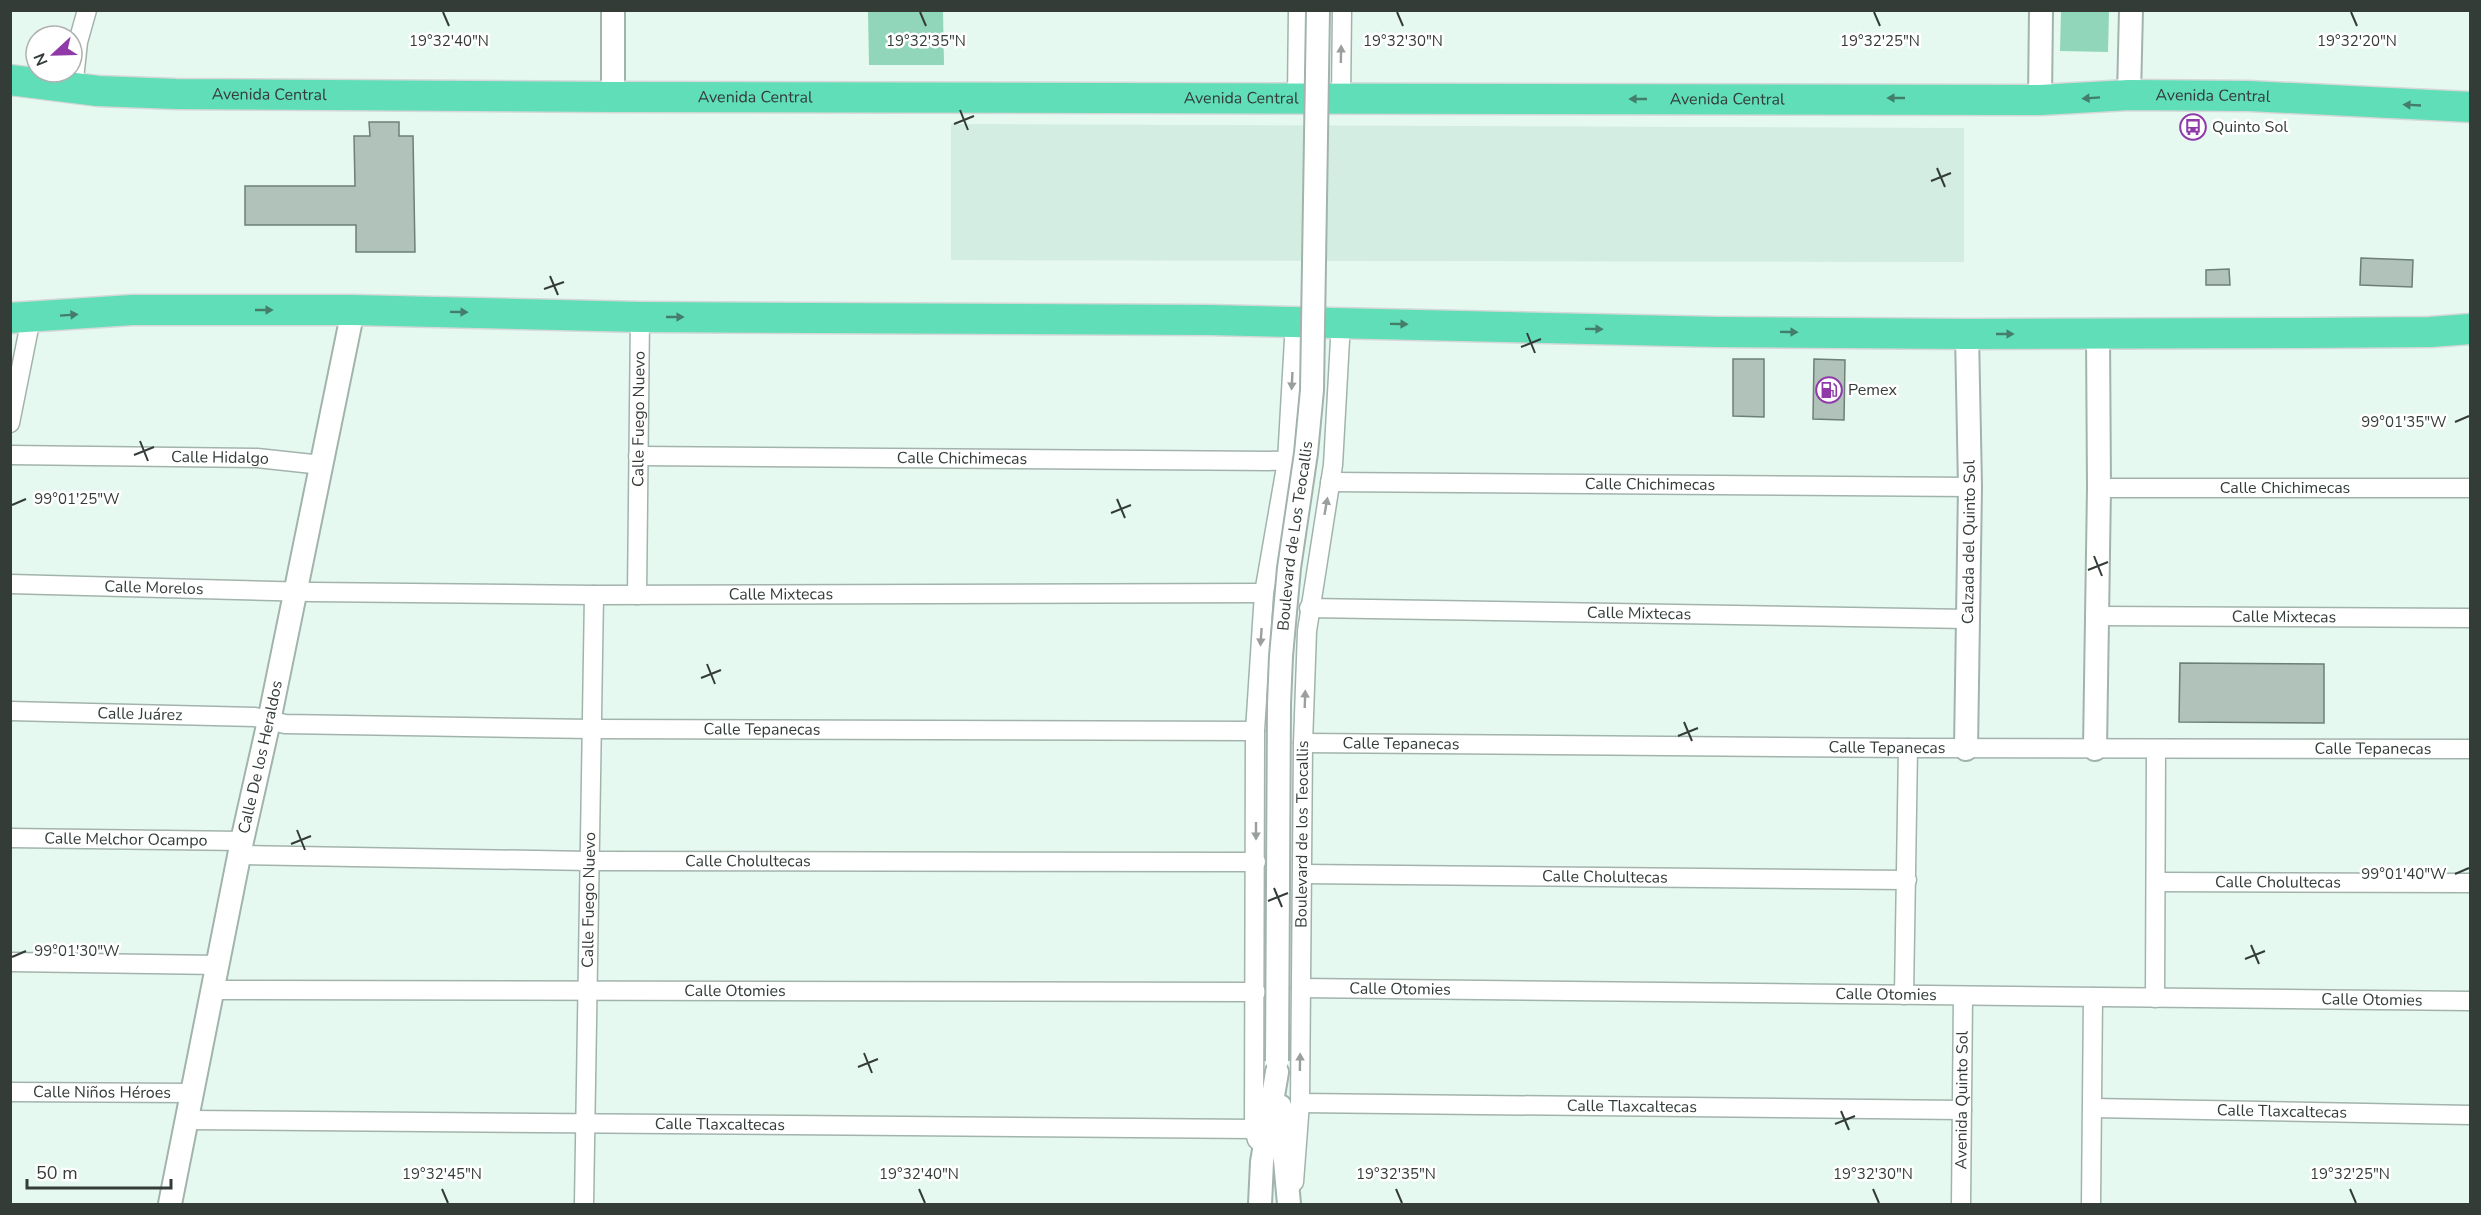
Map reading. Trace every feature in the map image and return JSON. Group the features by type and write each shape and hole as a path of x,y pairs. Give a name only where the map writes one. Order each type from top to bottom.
{"highway":[{"name":"Avenida Central","path":"11,80 73,88 176,94 2040,100 2129,95 2249,96 2470,108"},
{"path":"21,318 132,310 353,310 640,316 1341,322 1718,332 2098,334 2430,332 2470,329"}],"street":[{"path":"73,88 78,42 87,10"},
{"path":"613,10 613,97"},
{"path":"1297,97 1298,10"},
{"name":"Boulevard de Los Teocallis","path":"1277,1061 1279,704 1289,568 1306,453 1312,390 1318,10"},
{"path":"1341,98 1342,10"},
{"path":"2040,100 2041,10"},
{"path":"2129,95 2131,10"},
{"name":"Calle De los Heraldos","path":"170,1204 241,848 270,721 353,310"},
{"name":"Calle Fuego Nuevo","path":"637,595 640,316"},
{"path":"10,423 21,318"},
{"name":"Boulevard de los Teocallis","path":"1262,1162 1254,1130 1255,731 1264,593 1287,456 1295,322"},
{"name":"Boulevard de los Teocallis","path":"1290,1204 1300,1103 1304,743 1309,608 1332,474 1341,322"},
{"name":"Calzada del Quinto Sol","path":"1966,749 1970,487 1967,334"},
{"path":"2095,749 2099,489 2098,334"},
{"name":"Boulevard de los Teocallis","path":"1287,456 1304,443 1316,443 1327,451 1332,474"},
{"name":"Calle Hidalgo","path":"10,455 257,458 322,465"},
{"name":"Calle Chichimecas","path":"638,456 1287,456"},
{"name":"Calle Chichimecas","path":"1332,474 1970,487"},
{"name":"Calle Chichimecas","path":"2099,489 2470,488"},
{"name":"Calle Morelos","path":"10,584 297,591"},
{"name":"Calle Mixtecas","path":"297,591 594,595 1264,593"},
{"name":"Calle Fuego Nuevo","path":"584,1204 594,595"},
{"name":"Calle Mixtecas","path":"1309,608 1968,619"},
{"name":"Calle Mixtecas","path":"2098,616 2470,618"},
{"name":"Calle Juárez","path":"10,711 255,717 270,721"},
{"name":"Calle Tepanecas","path":"270,721 285,724 591,729 1255,731"},
{"name":"Calle Tepanecas","path":"1304,743 1966,749 2470,749"},
{"path":"1904,995 1908,748"},
{"path":"2155,998 2156,749"},
{"name":"Calle Melchor Ocampo","path":"10,838 241,848"},
{"name":"Calle Cholultecas","path":"241,848 589,861 1256,862"},
{"name":"Calle Cholultecas","path":"1303,874 1907,880"},
{"name":"Calle Cholultecas","path":"2156,882 2470,883"},
{"path":"10,962 219,965"},
{"name":"Calle Otomies","path":"1301,988 2470,1001"},
{"name":"Calle Otomies","path":"213,990 1256,992"},
{"name":"Avenida Quinto Sol","path":"1961,1204 1963,996"},
{"path":"2091,1204 2093,997"},
{"path":"1260,1204 1262,1162 1277,1072 1290,1204"},
{"name":"Calle Niños Héroes","path":"10,1092 192,1093"},
{"name":"Calle Tlaxcaltecas","path":"1300,1103 1962,1110"},
{"name":"Calle Tlaxcaltecas","path":"2093,1108 2470,1115"},
{"name":"Calle Tlaxcaltecas","path":"186,1120 1254,1130"}],"shaded area":[{"path":"951,124 1964,128 1964,262 951,260"}],"green space":[{"path":"868,11 943,11 944,65 869,65"},
{"path":"2061,11 2109,11 2108,52 2060,51"}],"building":[{"path":"369,122 399,122 399,136 413,136 415,252 356,252 356,225 245,225 245,186 355,186 354,136 370,136"},
{"path":"2361,258 2413,260 2412,287 2360,285"},
{"path":"2229,269 2230,285 2206,285 2206,270"},
{"path":"1733,359 1764,359 1764,417 1733,416"},
{"name":"Pemex","path":"1814,359 1845,360 1844,420 1813,419"},
{"path":"2180,663 2324,664 2324,723 2179,722"}],"place":[{"name":"Quinto Sol","path":"2193,127"},
{"name":"Pemex","path":"1829,390"}]}
